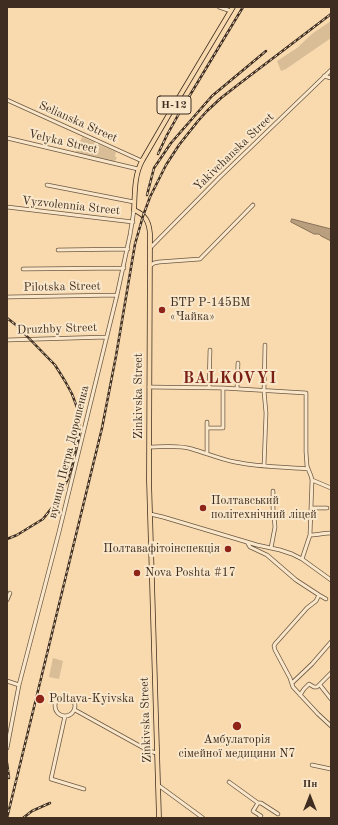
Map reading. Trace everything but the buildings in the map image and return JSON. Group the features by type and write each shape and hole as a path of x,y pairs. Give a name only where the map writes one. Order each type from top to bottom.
{"main road":[{"name":"Н-12","path":"134,210 135,185 138,169 232,9"},
{"name":"Zinkivska Street","path":"134,210 141,214 148,223 150,248 150,514 159,818"}],"street":[{"path":"219,7 232,9"},
{"name":"Yakivchanska Street","path":"150,248 220,177 331,70"},
{"path":"324,76 331,78"},
{"name":"Selianska Street","path":"7,100 142,161"},
{"name":"Velyka Street","path":"7,138 138,169"},
{"path":"47,185 134,202"},
{"path":"150,266 159,262 200,258 253,205"},
{"name":"Vyzvolennia Street","path":"7,207 133,222"},
{"name":"Н-12","path":"133,222 134,210"},
{"name":"вулиця Петра Дорошенка","path":"7,748 20,685 124,268 133,222"},
{"path":"58,250 128,249"},
{"path":"23,269 124,268"},
{"name":"Pilotska Street","path":"7,297 117,295"},
{"name":"Druzhby Street","path":"7,340 107,337"},
{"path":"264,345 264,391 266,413 264,466"},
{"path":"209,388 210,350"},
{"path":"237,389 238,363"},
{"path":"149,387 223,388 306,393 305,447 307,466 312,480 310,535 302,559"},
{"path":"207,428 223,428 223,388"},
{"path":"207,422 207,454"},
{"path":"149,447 191,448 236,462 264,466 308,469"},
{"path":"312,480 331,488"},
{"path":"271,548 275,527 273,508 274,498 272,491"},
{"path":"311,508 327,508"},
{"path":"150,514 282,551 302,559 331,580"},
{"path":"310,535 331,533"},
{"path":"247,542 250,547 268,555 296,580 326,599"},
{"path":"7,600 10,593"},
{"path":"319,595 316,601 307,608 274,646 293,687 331,726"},
{"path":"292,683 312,664 331,642"},
{"path":"300,695 309,684 315,688 320,685 331,673"},
{"path":"7,681 20,685"},
{"path":"320,685 331,699"},
{"path":"66,696 72,699 75,705 75,710 71,714 65,716 59,714 56,709 56,702 60,698 66,696"},
{"path":"75,710 149,751 157,753"},
{"path":"65,716 51,779 84,789"},
{"path":"312,765 331,769"},
{"path":"229,782 258,803 261,803 278,814"},
{"path":"158,785 203,818"},
{"path":"258,803 253,810 261,816 259,818"}],"shaded area":[{"path":"331,21 331,38 281,71 277,61 297,48 313,33"},
{"path":"82,137 116,152 115,156 117,158 114,162 75,153"},
{"path":"292,219 331,229 331,241 291,222"},
{"path":"53,658 63,661 59,679 49,677"}],"railway":[{"path":"158,154 181,110 243,7"},
{"path":"7,818 102,428 135,244 150,197 166,165 179,145 207,111 221,98 331,14"},
{"path":"147,195 154,168 171,143 212,96 266,51"},
{"path":"7,318 16,325 55,365 72,394 78,410 79,422 79,436 72,467 67,481 54,505 43,519 17,535 7,539"},
{"path":"7,763 9,778"},
{"path":"23,818 32,811 50,803"}],"place":[{"name":"БТР Р-145БМ «Чайка»","path":"162,310"},
{"name":"Полтавський політехнічний ліцей","path":"203,508"},
{"name":"Полтавафітоінспекція","path":"228,549"},
{"name":"Nova Poshta #17","path":"137,573"},
{"name":"Poltava-Kyivska","path":"40,699"},
{"name":"Амбулаторія сімейної медицини N7","path":"237,726"}],"district":[{"name":"BALKOVYI","path":"230,379"}]}
